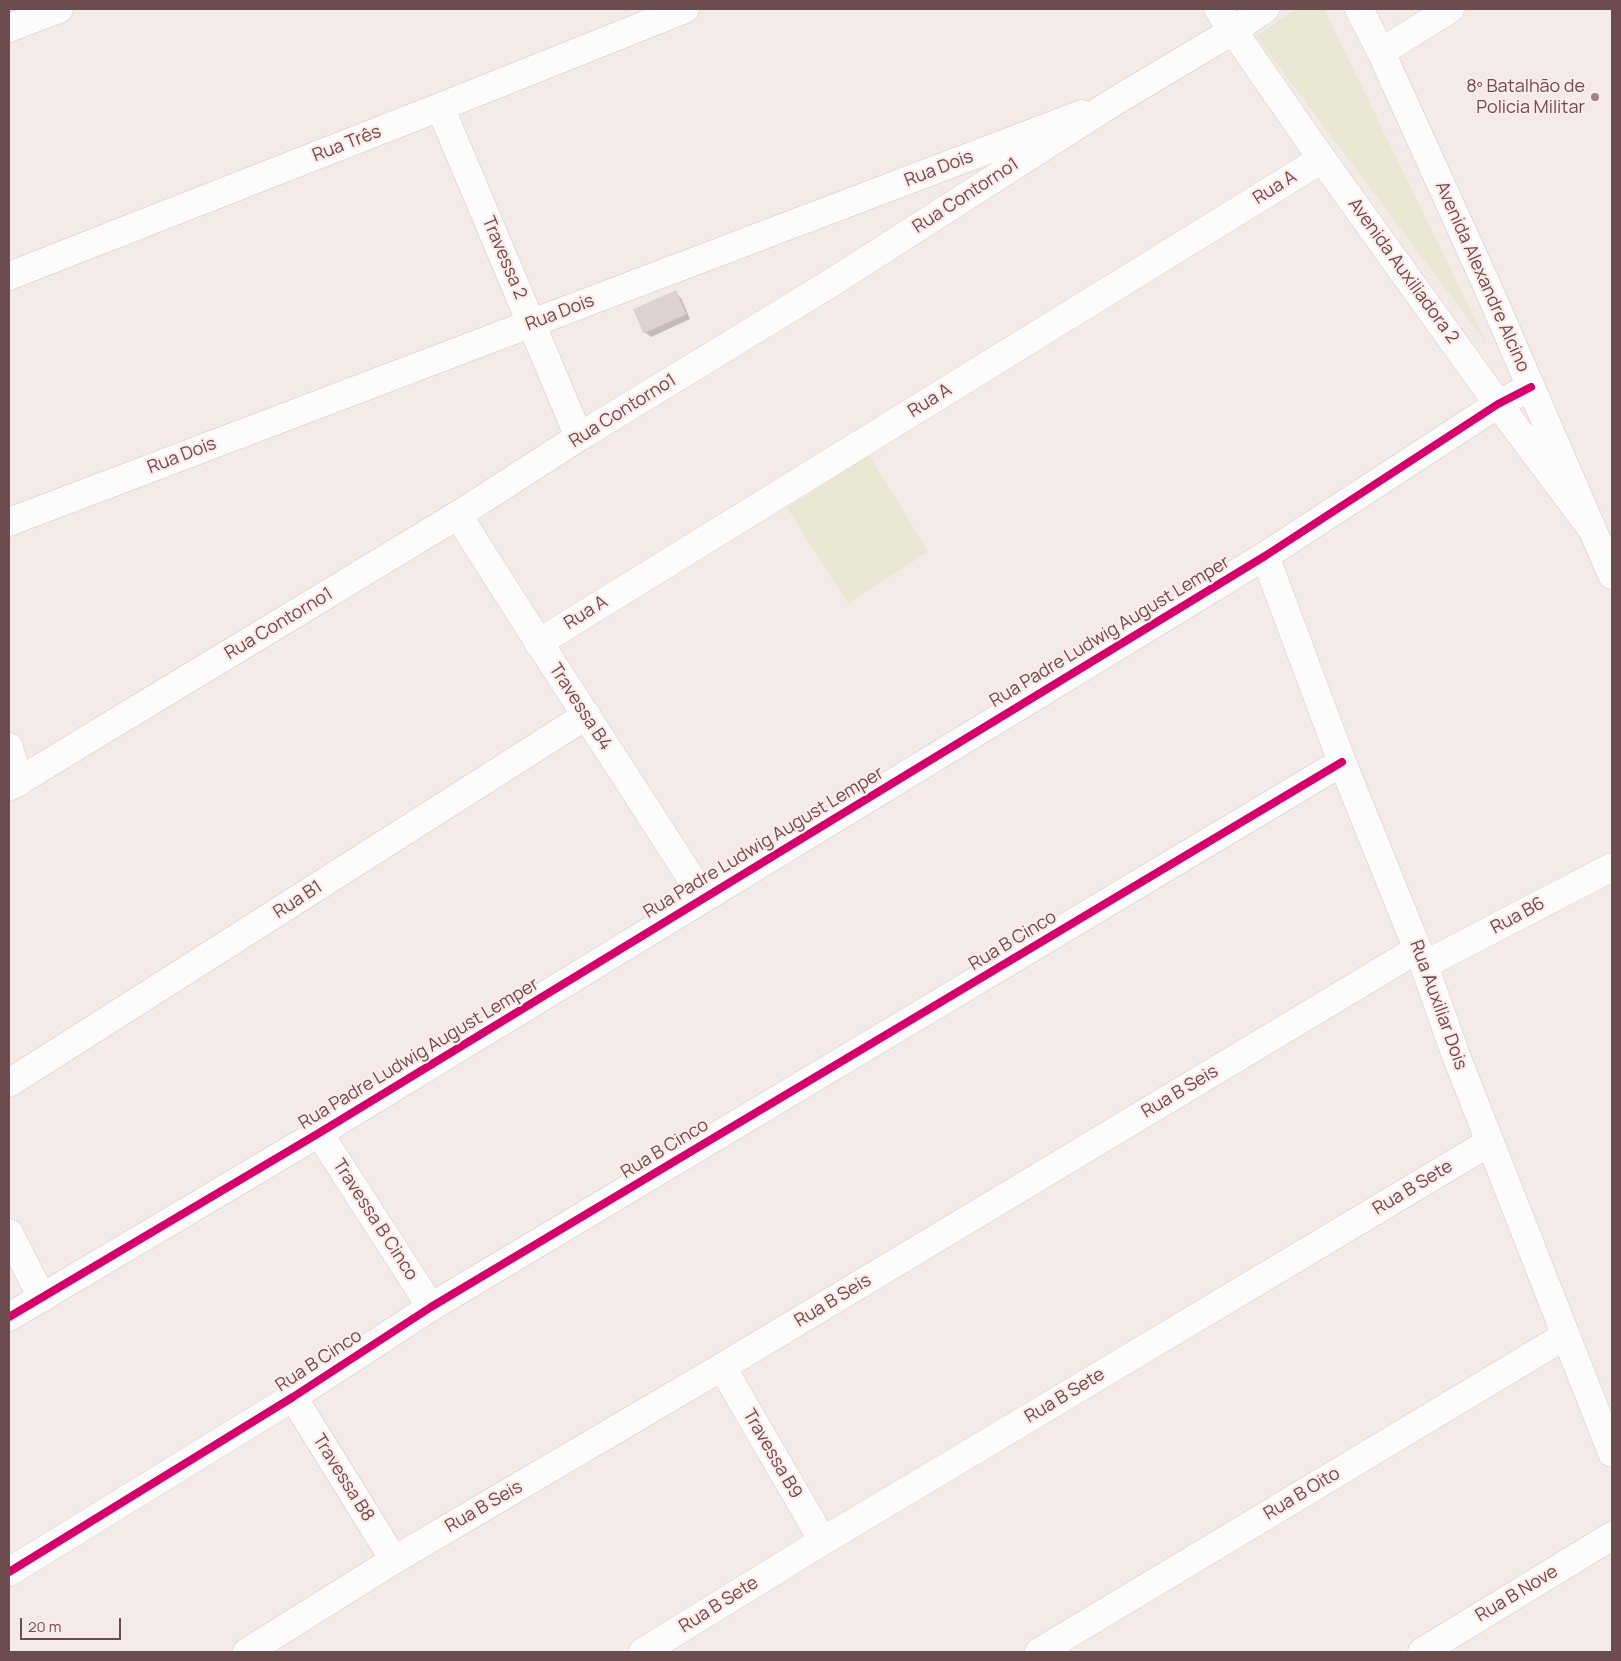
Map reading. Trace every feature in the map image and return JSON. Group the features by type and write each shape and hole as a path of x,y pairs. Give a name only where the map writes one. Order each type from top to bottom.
{"street":[{"path":"9,28 59,9"},
{"name":"Rua Três","path":"9,276 685,9"},
{"name":"Avenida Auxiliadora 2","path":"1218,9 1322,159 1498,404 1592,529"},
{"name":"Rua Contorno1","path":"14,785 458,515 579,437 831,283 1112,103 1234,30 1265,9"},
{"name":"Avenida Alexandre Alcino","path":"1359,9 1381,52 1531,387 1612,575"},
{"path":"1381,52 1450,9"},
{"name":"Rua Dois","path":"9,522 1112,103"},
{"name":"Travessa 2","path":"440,107 579,437"},
{"name":"Rua A","path":"538,643 1322,159"},
{"name":"Rua Padre Ludwig August Lemper","path":"9,1317 319,1133 703,897 1265,556 1498,404 1531,387"},
{"name":"Travessa B4","path":"458,515 538,643 587,715 703,897"},
{"name":"Rua Auxiliar Dois","path":"1265,556 1342,762 1421,957 1455,1053 1612,1454"},
{"name":"Rua B1","path":"9,1083 587,715"},
{"path":"9,747 14,785"},
{"name":"Rua B Cinco","path":"9,1572 293,1397 431,1307 1342,762"},
{"name":"Rua B6","path":"1421,957 1612,867"},
{"name":"Rua B Seis","path":"247,1652 394,1560 1421,957"},
{"name":"Travessa B Cinco","path":"319,1133 431,1307"},
{"name":"Rua B Sete","path":"643,1652 823,1541 1490,1142"},
{"path":"9,1233 42,1298"},
{"name":"Rua B Oito","path":"1039,1652 1566,1336"},
{"name":"Travessa B9","path":"722,1367 823,1541"},
{"name":"Travessa B8","path":"293,1397 394,1560"},
{"name":"Rua B Nove","path":"1422,1652 1612,1536"}],"shaded area":[{"path":"1295,9 1324,9 1487,344 1256,36"},
{"path":"869,455 928,552 848,603 787,508"}],"building":[{"path":"676,291 686,314 644,333 634,310"}],"cycle path":[{"path":"9,1317 319,1133 1265,556 1498,404 1531,387"},
{"path":"9,1572 293,1397 431,1307 1342,762"}],"place":[{"name":"8º Batalhão de Policia Militar","path":"1595,97"}]}
